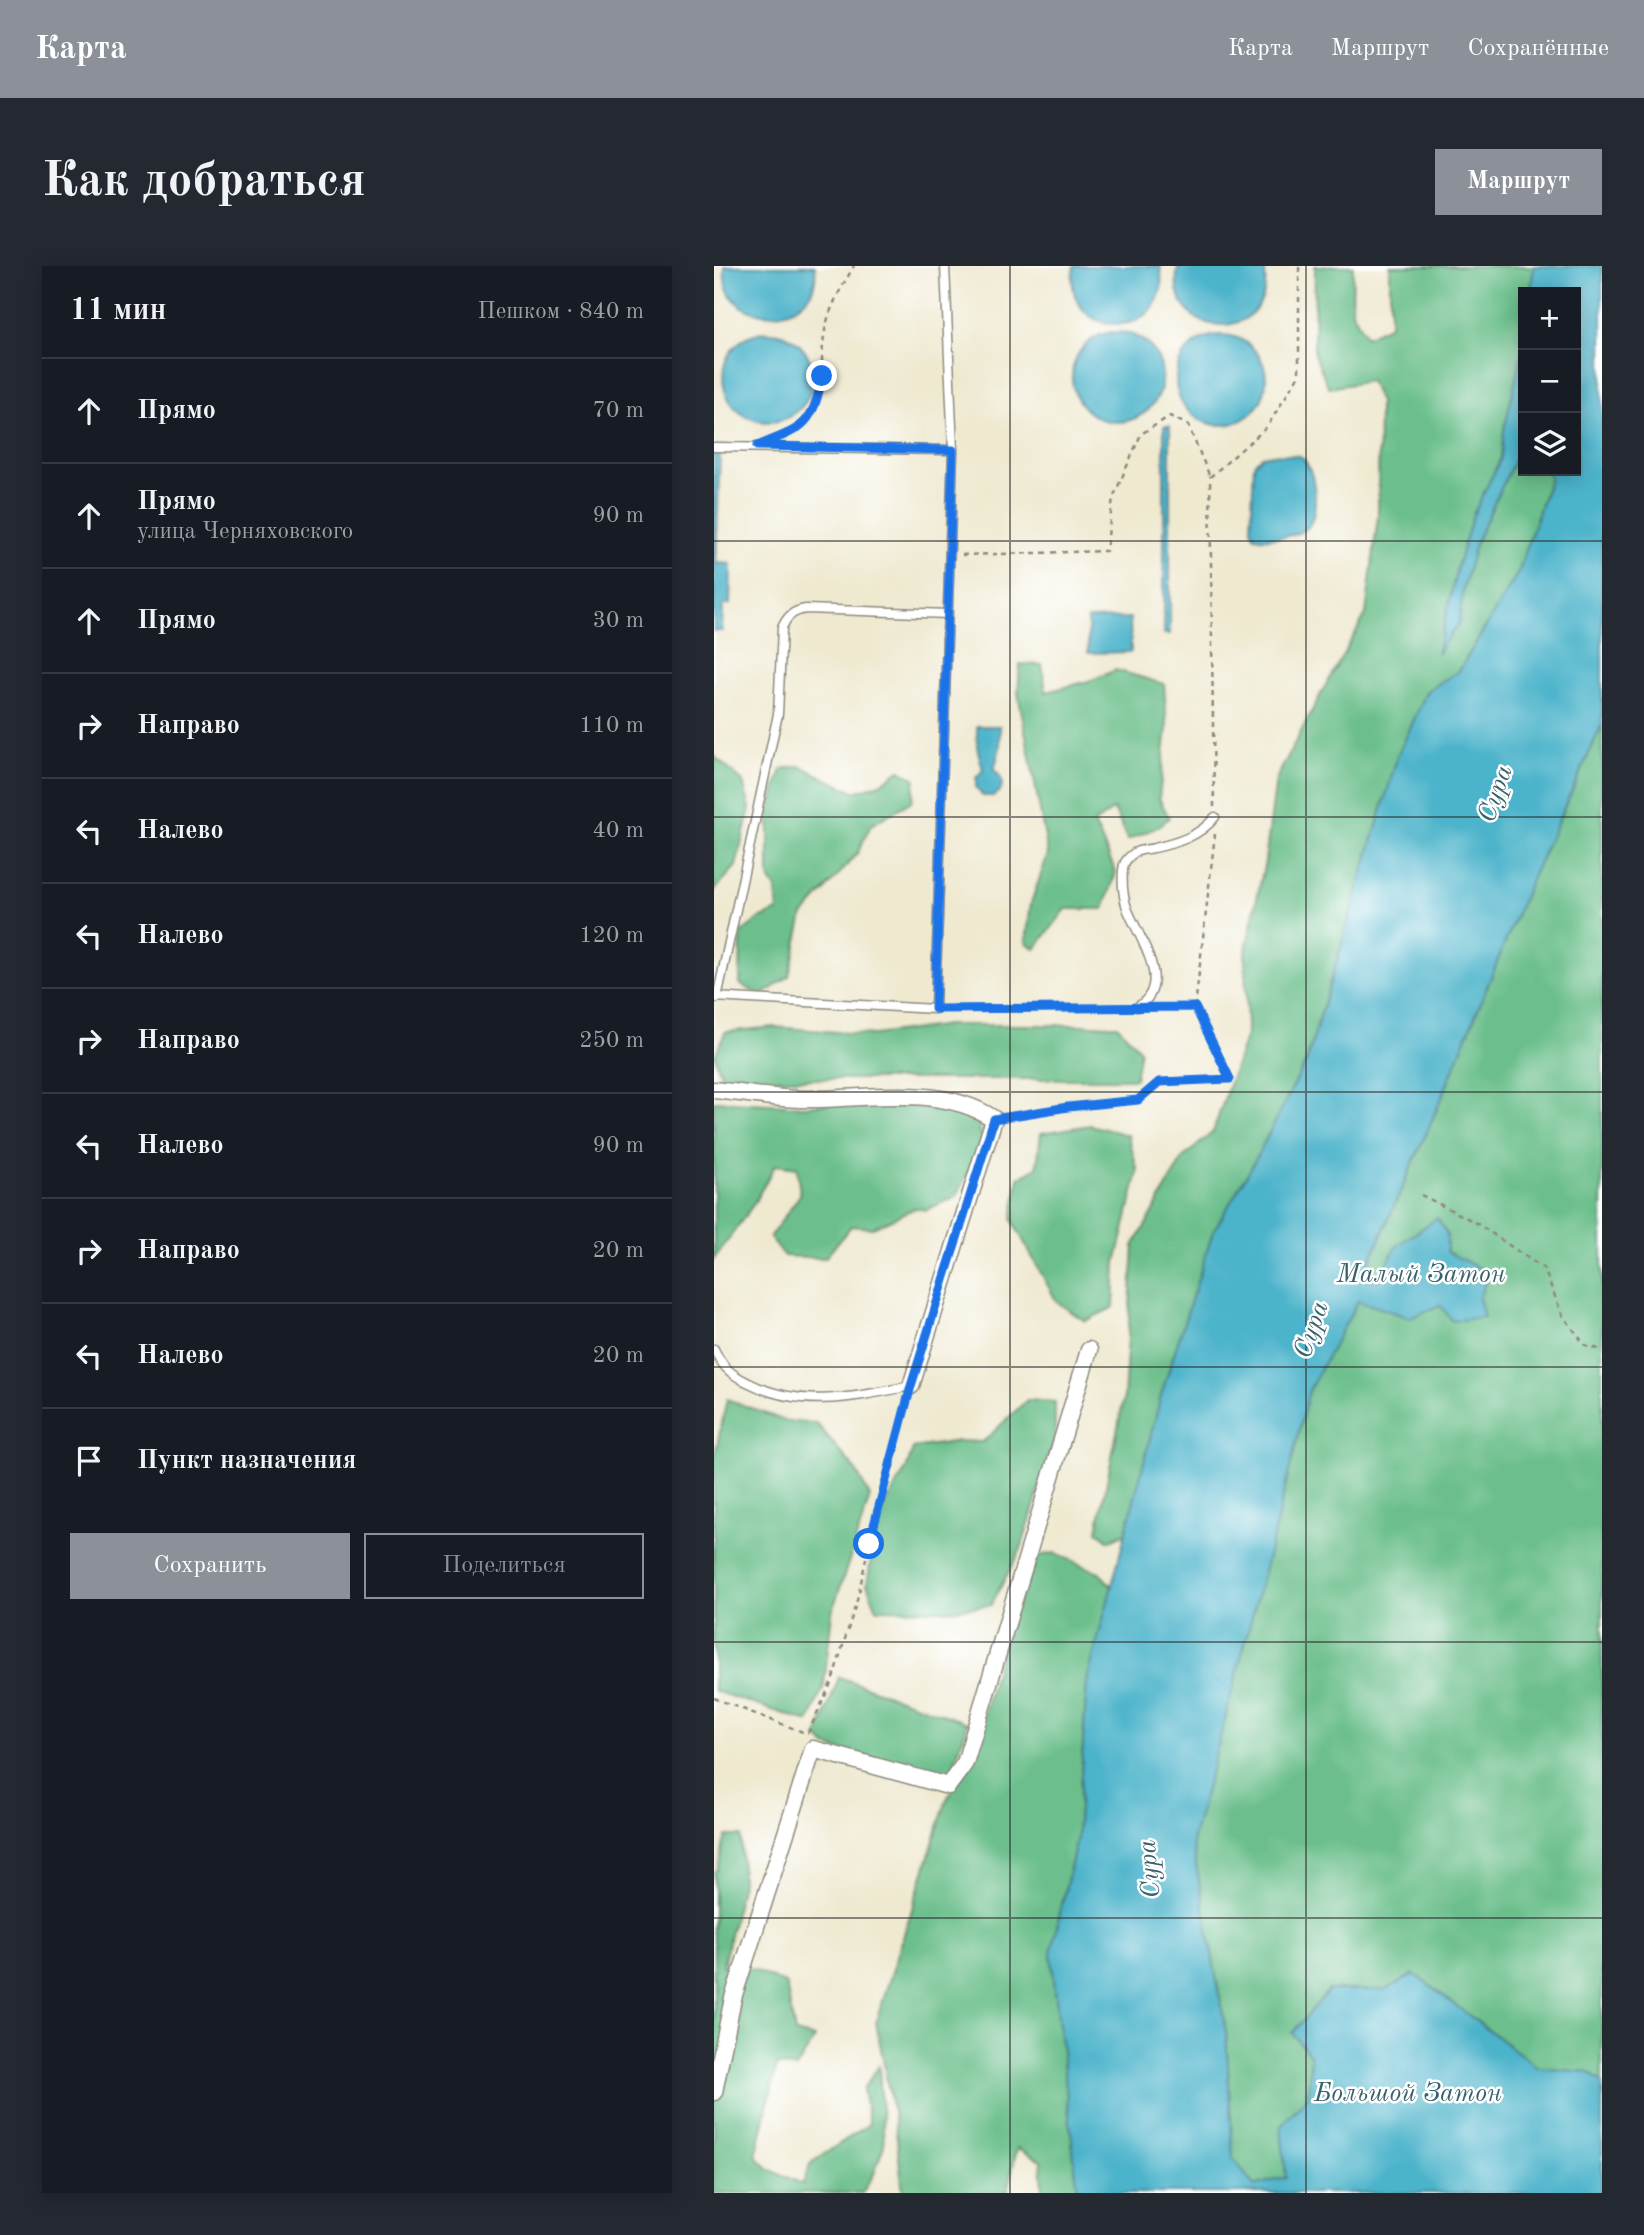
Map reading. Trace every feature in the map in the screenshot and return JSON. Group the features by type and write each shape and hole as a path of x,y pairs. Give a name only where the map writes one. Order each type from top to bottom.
{"street":[{"path":"714,1090 808,1099 913,1094 978,1109 994,1119 911,1386"},
{"path":"714,2092 733,1997 813,1749 948,1786 965,1763 1089,1350"}],"lane":[{"path":"945,266 953,450 950,555 935,1009 715,998 778,714 782,628 785,621 790,614 806,609 948,614"},
{"path":"714,447 953,450"},
{"path":"1137,1007 1152,994 1154,981 1149,955 1123,894 1124,863 1138,851 1188,838 1206,828 1214,817"},
{"path":"714,1349 721,1364 734,1375 768,1394 806,1400 866,1395 911,1386"}],"path":[{"path":"757,446 790,433 805,424 811,416 818,398 826,326 837,296 854,266"},
{"path":"1210,477 1267,427 1299,375 1299,266"},
{"path":"950,555 1106,551 1113,498 1141,434 1170,416 1188,425 1210,477 1215,841 1195,1007 1230,1079 1159,1082 1138,1100 1068,1107 994,1119"},
{"path":"935,1009 1195,1007"},
{"path":"1421,1195 1475,1222 1544,1269 1562,1314 1585,1345 1602,1350"},
{"path":"813,1749 808,1733 832,1681 858,1597 869,1544 911,1386"},
{"path":"714,1698 808,1733"}],"green space":[{"path":"1315,266 1353,266 1352,311 1366,337 1390,325 1390,266 1534,266 1532,287 1518,287 1518,371 1504,431 1501,458 1473,515 1457,568 1438,652 1459,623 1463,590 1475,544 1518,453 1518,476 1550,477 1519,571 1459,671 1427,691 1398,755 1307,1060 1251,1168 1213,1232 1162,1392 1127,1532 1109,1541 1097,1531 1124,1397 1134,1246 1183,1158 1213,1132 1247,1032 1245,954 1265,861 1276,779 1366,614 1378,516 1379,401 1370,381 1329,388 1314,354"},
{"path":"1020,664 1042,665 1046,692 1089,681 1116,670 1164,684 1167,728 1159,798 1169,818 1156,828 1128,840 1114,809 1094,823 1116,872 1104,909 1066,909 1035,949 1026,942 1031,903 1048,854 1018,693"},
{"path":"1602,725 1602,2083 1588,2072 1539,2069 1414,1974 1386,1990 1329,1990 1293,2033 1311,2056 1308,2096 1281,2126 1286,2177 1254,2186 1233,2159 1226,2032 1192,1842 1309,1390 1358,1300 1410,1318 1447,1252 1446,1234 1397,1246 1378,1282 1362,1279 1442,1097 1529,884"},
{"path":"714,756 743,782 750,808 736,866 714,891"},
{"path":"800,766 854,792 880,784 900,770 915,779 912,801 871,825 857,854 803,915 789,976 761,996 740,984 741,933 759,919 778,911 776,889 769,878 769,810 782,769"},
{"path":"948,1025 1117,1025 1140,1050 1135,1079 722,1079 715,1056 725,1032 774,1027 874,1035"},
{"path":"872,1100 977,1118 983,1141 957,1196 926,1210 915,1208 872,1228 851,1226 825,1258 784,1256 770,1237 800,1195 797,1168 775,1165 753,1205 714,1259 714,1101 804,1106"},
{"path":"1090,1125 1128,1135 1138,1172 1116,1263 1114,1307 1085,1321 1057,1302 1012,1220 1019,1178 1037,1167 1041,1133"},
{"path":"727,1399 785,1421 816,1423 856,1470 870,1497 832,1612 824,1686 809,1722 714,1691 714,1459"},
{"path":"1027,1400 1055,1402 1055,1439 1021,1549 991,1605 946,1610 877,1609 867,1584 878,1518 907,1467 913,1448 959,1441 983,1442"},
{"path":"1055,1553 1100,1573 1112,1587 1087,1681 1077,1838 1051,1953 1078,2193 1043,2193 1041,2160 1017,2148 1007,2193 903,2193 895,2123 876,2022 947,1799 971,1763 1005,1633 1038,1556"},
{"path":"839,1677 968,1723 949,1779 826,1746 817,1737"},
{"path":"726,1836 741,1836 742,1883 723,1966 754,1970 786,1984 795,2033 815,2038 796,2068 777,2065 756,2156 769,2170 803,2184 811,2163 869,2124 863,2089 879,2066 884,2145 874,2174 862,2193 714,2193 714,1872 717,1870"}],"water":[{"path":"725,266 815,266 813,287 804,302 788,311 770,314 752,312 737,303 727,288"},
{"path":"1074,266 1160,266 1160,292 1151,310 1136,321 1117,324 1098,320 1083,309 1074,291"},
{"path":"1178,266 1264,266 1264,292 1255,310 1240,321 1221,325 1202,321 1187,310 1178,292"},
{"path":"1534,266 1602,266 1602,725 1529,884 1442,1097 1362,1279 1378,1281 1397,1246 1437,1218 1447,1234 1447,1252 1489,1273 1479,1298 1484,1317 1452,1321 1440,1305 1411,1318 1358,1301 1309,1390 1192,1842 1226,2032 1233,2158 1254,2186 1286,2177 1281,2126 1308,2096 1311,2056 1292,2033 1329,1990 1386,1990 1414,1974 1539,2068 1588,2072 1602,2083 1602,2193 1078,2193 1051,1953 1077,1838 1087,1681 1162,1392 1213,1232 1251,1168 1307,1060 1398,755 1427,691 1459,671 1519,571 1549,476 1581,476 1581,287 1532,287"},
{"path":"768,332 785,335 800,345 810,360 813,377 810,394 800,409 785,419 768,422 751,419 736,409 726,394 723,377 726,360 736,345 751,335"},
{"path":"1117,332 1134,335 1149,345 1159,360 1162,377 1159,394 1149,409 1134,419 1117,422 1100,419 1085,409 1075,394 1072,377 1075,360 1085,345 1100,335"},
{"path":"1221,335 1238,338 1253,348 1263,363 1266,380 1263,397 1253,412 1238,422 1221,425 1204,422 1189,412 1179,397 1176,380 1179,363 1189,348 1204,338"},
{"path":"1518,370 1518,453 1475,544 1463,590 1459,623 1437,654 1457,568 1473,515 1501,458 1504,431"},
{"path":"1164,426 1170,426 1170,634 1164,634"},
{"path":"714,453 720,453 716,563 731,564 730,604 723,605 722,631 714,631"},
{"path":"1262,456 1300,456 1305,461 1313,479 1314,511 1308,527 1297,533 1275,538 1255,537 1251,529 1254,464"},
{"path":"1130,618 1131,652 1088,653 1088,619"},
{"path":"977,726 1000,726 1000,747 994,770 1002,783 994,796 983,796 976,788 976,778 983,770 977,747"}],"route":[{"path":"822,376 818,398 805,424 757,446 953,450 935,1009 1195,1007 1230,1079 1159,1082 1138,1100 1068,1107 994,1119 911,1386 869,1544"}],"water label":[{"name":"Сура","path":"1496,794"},
{"name":"Малый Затон","path":"1421,1275"},
{"name":"Сура","path":"1312,1330"},
{"name":"Сура","path":"1150,1869"},
{"name":"Большой Затон","path":"1408,2094"}]}
